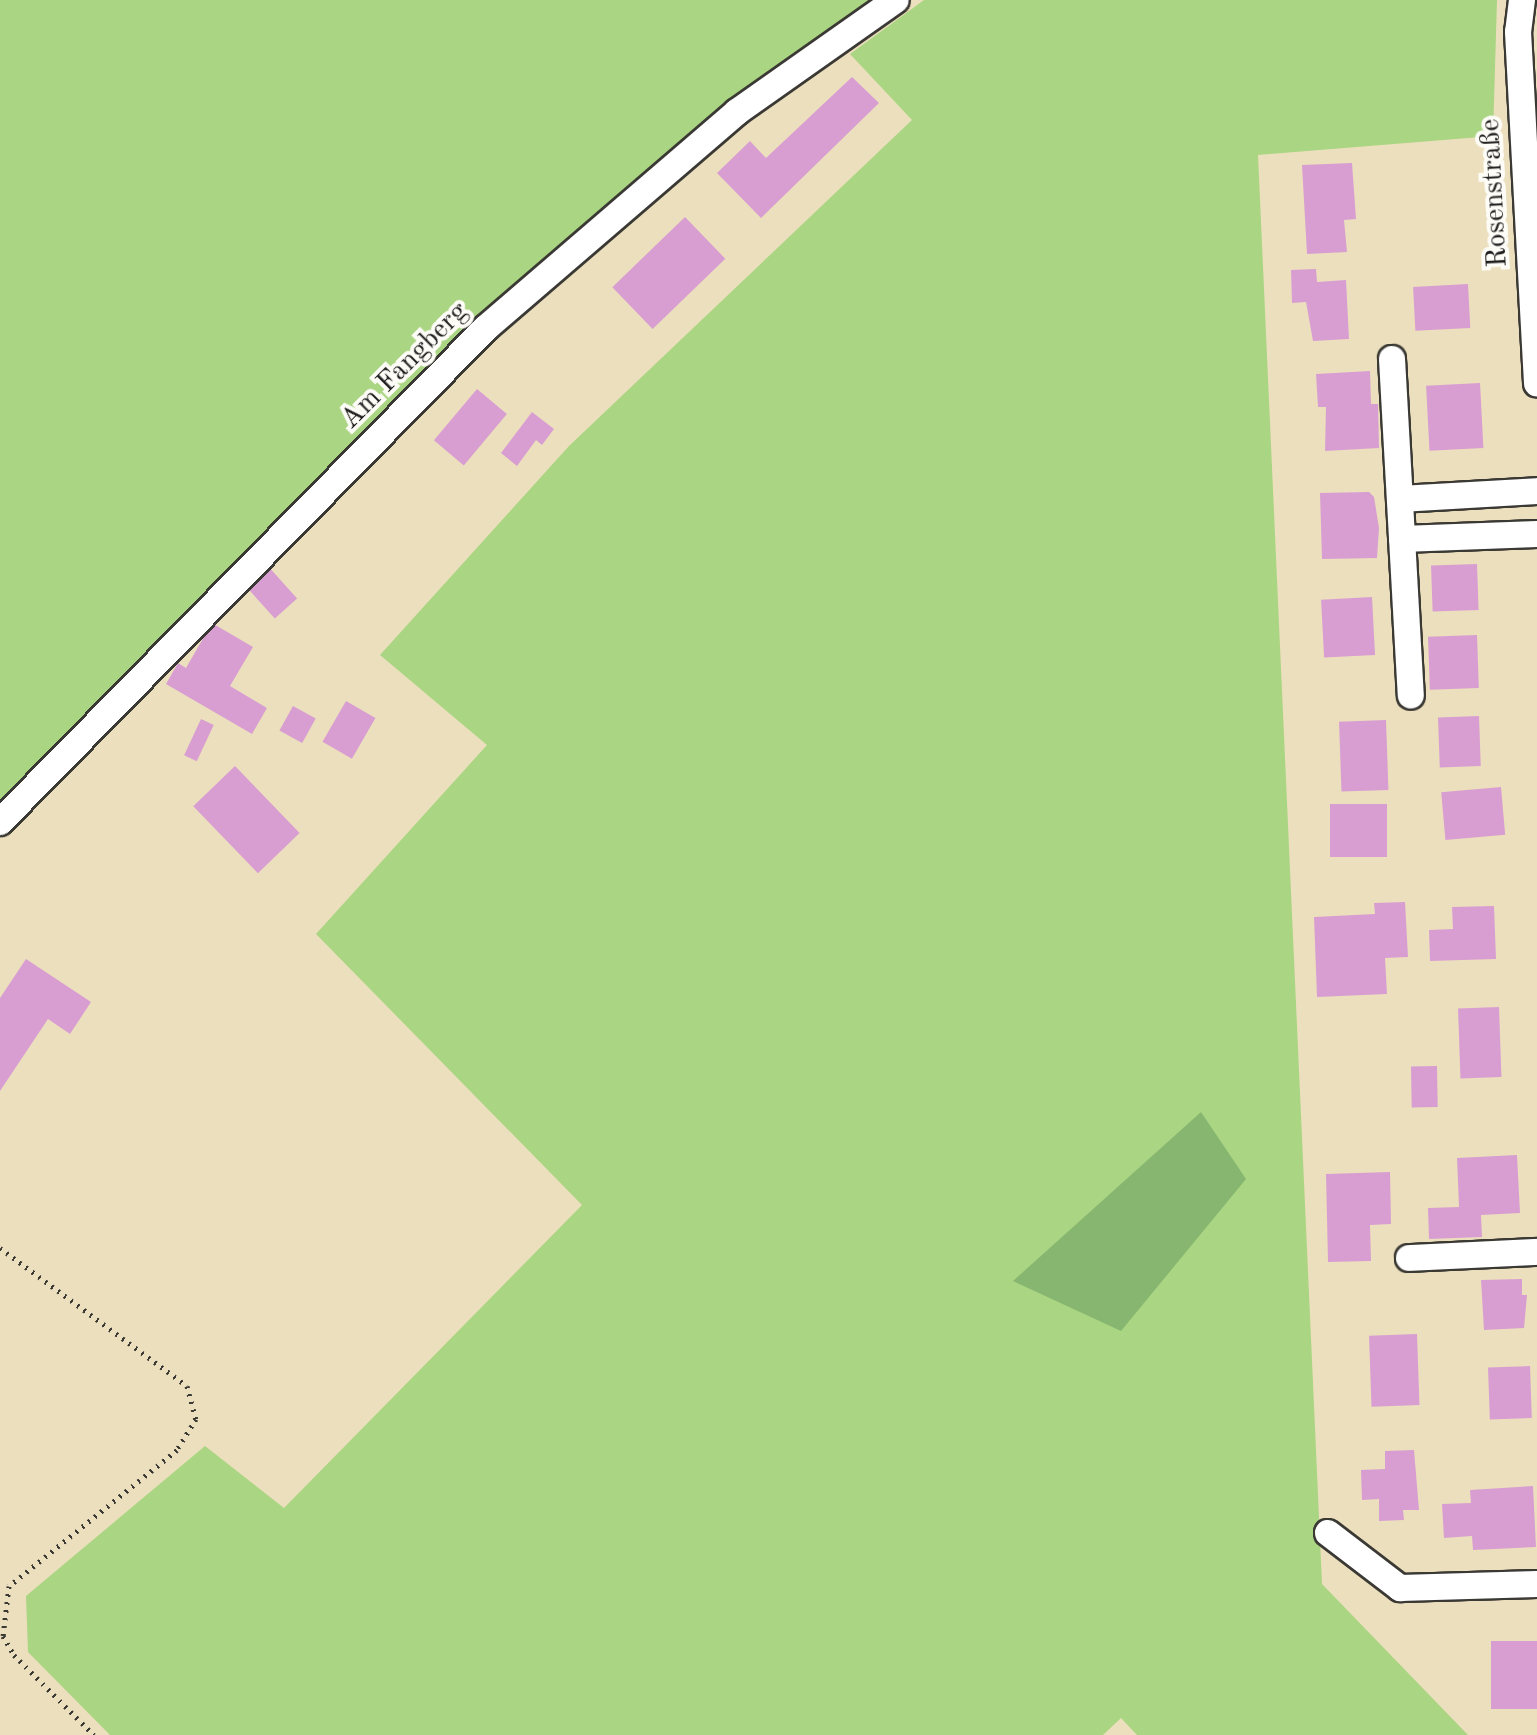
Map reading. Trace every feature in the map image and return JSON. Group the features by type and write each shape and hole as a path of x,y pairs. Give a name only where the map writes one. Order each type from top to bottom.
{"street":[{"name":"Am Fangberg","path":"0,822 486,328 737,112 896,0"},
{"name":"Rosenstraße","path":"1522,0 1518,32 1537,383"},
{"path":"1392,359 1411,695"},
{"path":"1400,499 1537,491"},
{"path":"1402,539 1537,534"},
{"path":"1409,1258 1537,1252"},
{"path":"1328,1533 1400,1588 1537,1584"}],"path":[{"path":"0,1248 187,1386 196,1419 177,1450 9,1586 3,1611 9,1645 94,1735"}],"green space":[{"path":"0,0 893,0 461,333 0,807"},
{"path":"924,0 1497,0 1493,136 1258,155 1322,1584 1468,1735 1137,1735 1121,1718 1103,1735 110,1735 28,1652 26,1596 205,1446 284,1508 582,1205 316,934 487,745 380,655 569,446 912,120 850,54"},
{"path":"1201,1112 1246,1179 1121,1331 1013,1281"}],"building":[{"path":"852,77 879,103 761,218 717,173 750,141 766,158"},
{"path":"1352,163 1356,219 1344,220 1347,252 1307,254 1302,165"},
{"path":"685,217 725,259 653,329 612,287"},
{"path":"1316,269 1317,282 1346,280 1349,339 1313,341 1306,302 1292,303 1291,270"},
{"path":"1468,284 1470,328 1415,331 1413,287"},
{"path":"1370,371 1371,404 1378,404 1379,448 1325,451 1326,407 1318,407 1316,374"},
{"path":"1480,383 1483,448 1429,451 1426,386"},
{"path":"477,389 507,414 464,465 434,440"},
{"path":"532,412 554,429 542,445 536,440 517,466 501,453"},
{"path":"1369,492 1374,497 1379,528 1377,558 1322,559 1320,493"},
{"path":"1477,564 1479,610 1433,612 1431,566"},
{"path":"267,565 297,598 275,619 245,585"},
{"path":"1372,597 1375,655 1324,658 1321,600"},
{"path":"212,623 253,647 230,686 267,708 252,734 166,684 178,663 186,668"},
{"path":"1477,635 1479,688 1430,690 1428,637"},
{"path":"346,701 375,718 352,759 322,742"},
{"path":"293,706 316,719 302,743 279,730"},
{"path":"1479,716 1481,766 1440,767 1438,717"},
{"path":"201,719 214,725 197,761 184,755"},
{"path":"1386,720 1388,790 1341,792 1339,722"},
{"path":"235,766 300,833 258,873 193,806"},
{"path":"1501,787 1505,835 1445,840 1441,792"},
{"path":"1330,804 1387,804 1387,857 1330,857"},
{"path":"1405,902 1408,957 1385,958 1387,994 1317,997 1314,917 1375,914 1374,903"},
{"path":"1494,906 1496,959 1430,961 1429,930 1453,929 1452,907"},
{"path":"26,959 91,1002 70,1034 48,1019 0,1091 0,998"},
{"path":"1499,1007 1501,1077 1460,1078 1458,1008"},
{"path":"1411,1066 1437,1066 1438,1107 1412,1107"},
{"path":"1517,1155 1520,1213 1481,1215 1482,1237 1429,1239 1428,1208 1459,1207 1457,1158"},
{"path":"1390,1172 1391,1224 1370,1225 1371,1261 1328,1262 1326,1174"},
{"path":"1522,1279 1522,1295 1527,1295 1524,1328 1484,1330 1481,1280"},
{"path":"1417,1334 1419,1405 1372,1407 1369,1336"},
{"path":"1530,1366 1532,1418 1490,1419 1488,1367"},
{"path":"1414,1450 1419,1510 1403,1510 1404,1520 1379,1521 1379,1499 1362,1500 1361,1470 1385,1469 1385,1451"},
{"path":"1533,1486 1536,1547 1473,1550 1472,1536 1444,1538 1442,1504 1471,1503 1470,1490"},
{"path":"1491,1641 1537,1641 1537,1709 1491,1709"}]}
